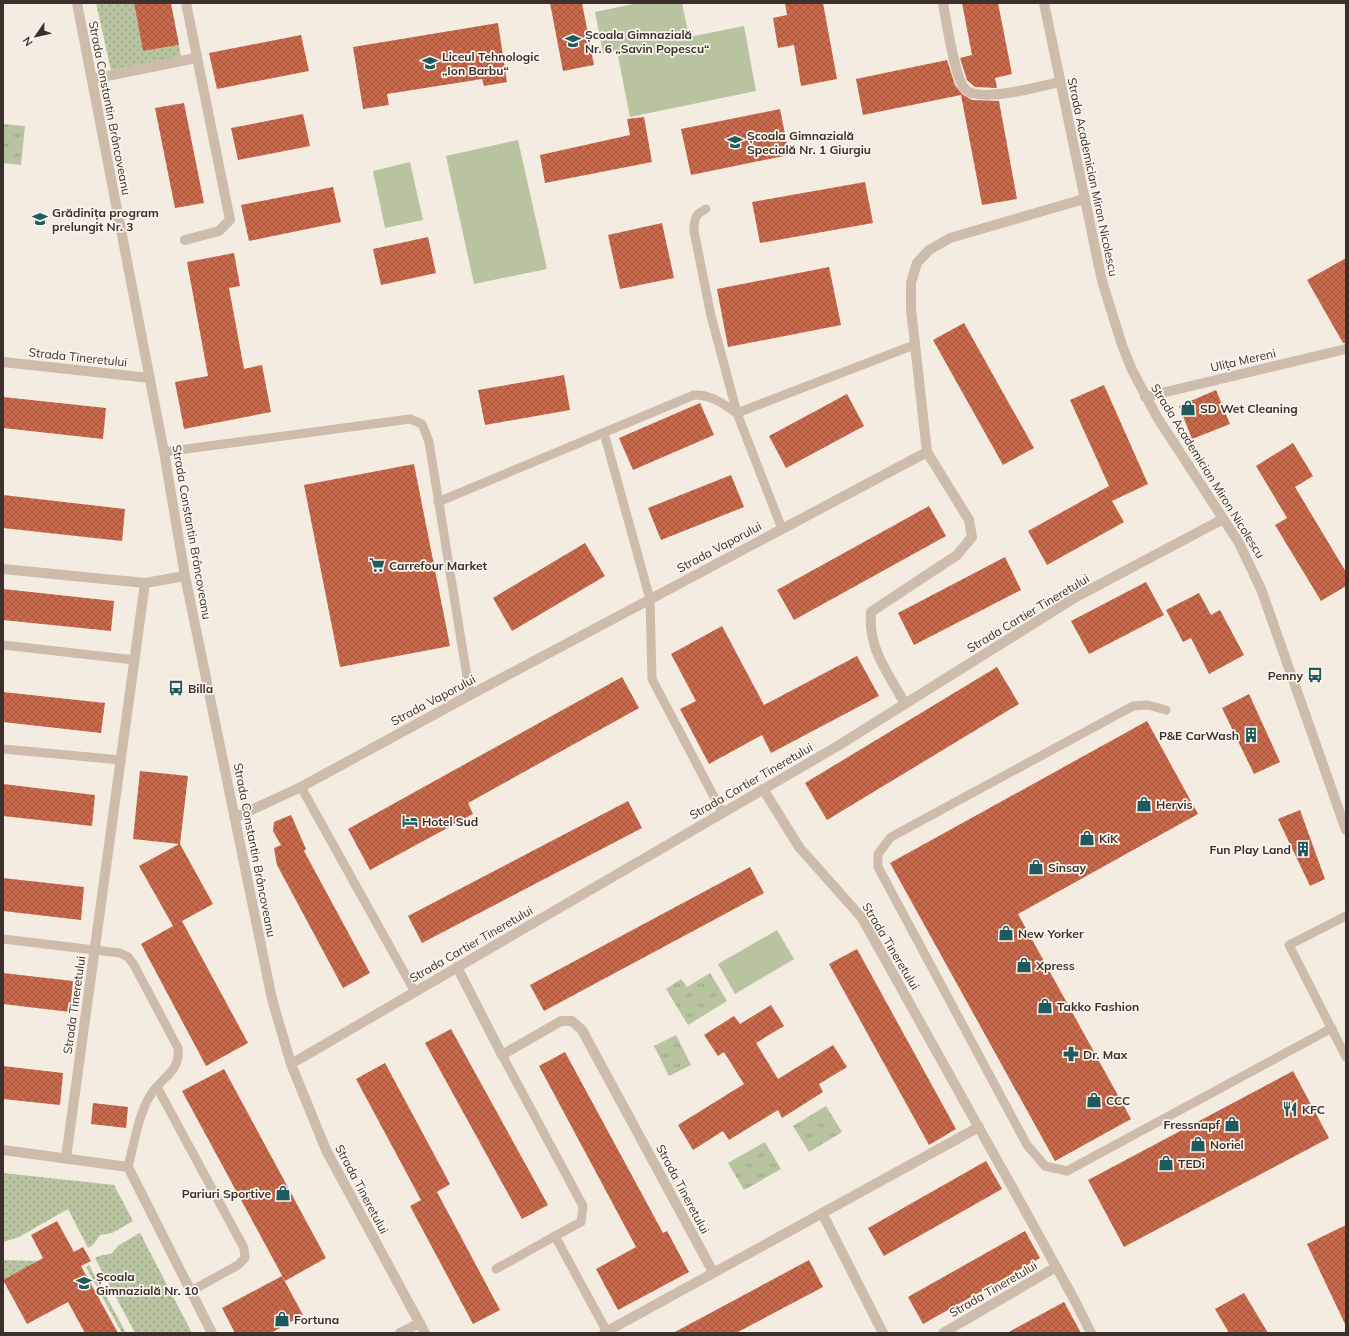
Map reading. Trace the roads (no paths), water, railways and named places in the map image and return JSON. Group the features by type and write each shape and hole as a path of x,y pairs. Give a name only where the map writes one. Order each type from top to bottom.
{"street":[{"name":"Strada Constantin Brâncoveanu","path":"77,3 164,452 185,576 236,817 272,999 292,1064"},
{"path":"185,240 220,231 230,220 186,3"},
{"path":"943,3 958,76 964,89 976,95 989,96 1060,82"},
{"name":"Strada Academician Miron Nicolescu","path":"1044,3 1084,199 1111,313 1132,370 1145,397 1247,556 1261,589 1346,830"},
{"path":"92,79 196,58"},
{"path":"906,704 874,647 870,628 871,612 957,555 972,537 969,520 927,452 914,345 911,283 917,263 929,250 950,238 1084,199"},
{"name":"Ulița Mereni","path":"1145,397 1346,350"},
{"name":"Strada Tineretului","path":"3,362 150,378"},
{"name":"Strada Vaporului","path":"236,817 301,788 470,695 927,452"},
{"name":"Strada Cartier Tineretului","path":"292,1064 906,704 1076,597 1223,519"},
{"path":"3,569 146,583 185,576"},
{"name":"Strada Tineretului","path":"66,1158 146,583"},
{"name":"Strada Tineretului","path":"763,789 799,847 862,918 979,1127 1091,1333"},
{"path":"457,967 502,1054"},
{"name":"Strada Tineretului","path":"502,1054 561,1021 572,1021 582,1030 713,1272"},
{"name":"Strada Tineretului","path":"292,1064 326,1150 425,1333"},
{"path":"605,1332 979,1127"},
{"path":"3,1150 128,1167 212,1333"},
{"path":"822,1213 883,1333"},
{"name":"Strada Tineretului","path":"943,1333 1056,1267"},
{"path":"400,1333 420,1323"}],"lane":[{"path":"706,208 694,219 694,231 711,316 737,413 782,529"},
{"path":"737,413 914,345"},
{"path":"438,502 694,395 704,395 712,398 737,413"},
{"path":"164,452 410,419 422,424 429,442 470,695"},
{"path":"604,433 650,599 652,679 722,812"},
{"path":"3,645 135,660"},
{"path":"1166,710 1148,705 1132,706 891,837 878,854 878,867 1027,1145 1045,1166 1067,1171 1332,1028"},
{"path":"3,749 121,760"},
{"path":"301,788 415,992"},
{"path":"1346,916 1289,945 1346,1057"},
{"name":"Strada Tineretului","path":"3,939 95,949"},
{"path":"95,949 120,953 128,957 178,1048 179,1058 176,1067 157,1087 144,1110 128,1167"},
{"path":"496,1269 581,1222 583,1206 502,1054"},
{"path":"157,1087 244,1248 245,1258 238,1265 191,1291"},
{"path":"555,1236 605,1332"}],"place":[{"name":"Școala Gimnazială Nr. 6 „Savin Popescu“","path":"573,41"},
{"name":"Liceul Tehnologic „Ion Barbu“","path":"430,63"},
{"name":"Școala Gimnazială Specială Nr. 1 Giurgiu","path":"735,142"},
{"name":"Grădinița program prelungit Nr. 3","path":"40,219"},
{"name":"SD Wet Cleaning","path":"1188,408"},
{"name":"Carrefour Market","path":"377,565"},
{"name":"Penny","path":"1315,675"},
{"name":"Billa","path":"176,688"},
{"name":"P&E CarWash","path":"1251,735"},
{"name":"Hervis","path":"1144,804"},
{"name":"Hotel Sud","path":"410,821"},
{"name":"KiK","path":"1087,838"},
{"name":"Fun Play Land","path":"1303,849"},
{"name":"Sinsay","path":"1036,867"},
{"name":"New Yorker","path":"1006,933"},
{"name":"Xpress","path":"1024,965"},
{"name":"Takko Fashion","path":"1045,1006"},
{"name":"Dr. Max","path":"1071,1054"},
{"name":"CCC","path":"1094,1100"},
{"name":"KFC","path":"1290,1109"},
{"name":"Fressnapf","path":"1232,1124"},
{"name":"Noriel","path":"1198,1144"},
{"name":"TEDi","path":"1166,1163"},
{"name":"Pariuri Sportive","path":"283,1193"},
{"name":"Școala Gimnazială Nr. 10","path":"84,1283"},
{"name":"Fortuna","path":"282,1319"}]}
